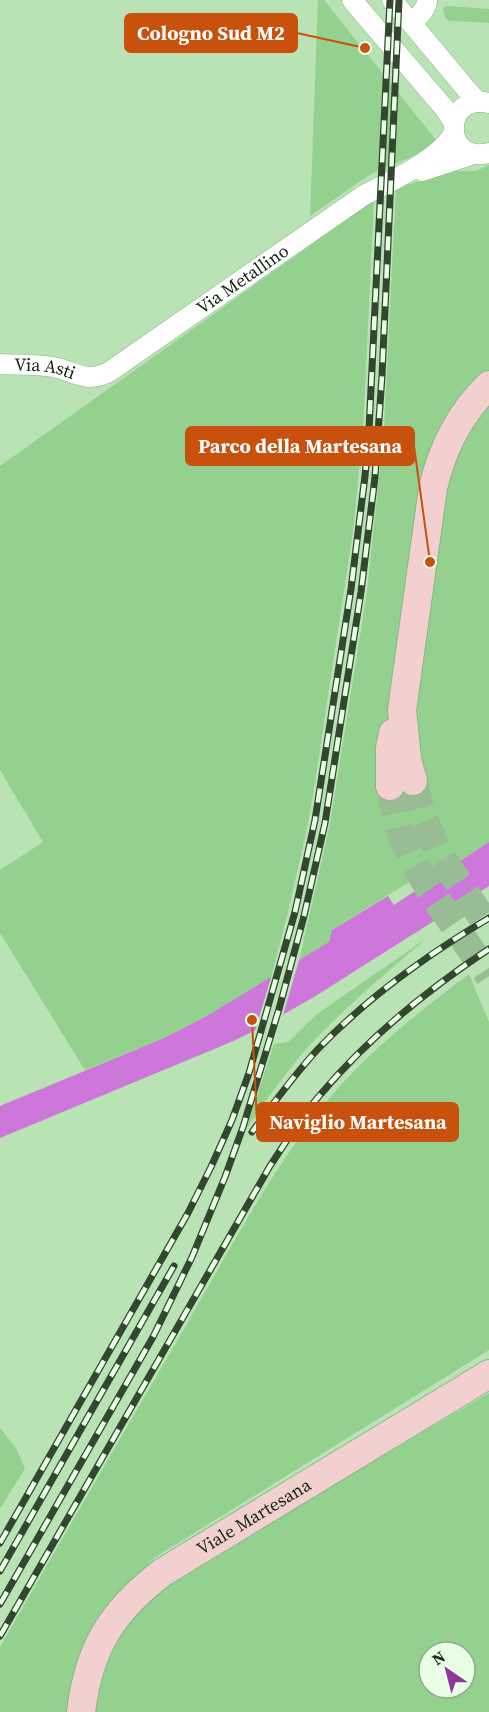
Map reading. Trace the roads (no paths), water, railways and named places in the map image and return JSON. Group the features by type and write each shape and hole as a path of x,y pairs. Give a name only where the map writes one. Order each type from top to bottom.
{"street":[{"path":"352,0 445,109 460,147 467,152 482,154"},
{"path":"392,0 467,90 484,102"},
{"path":"411,23 421,14 427,5 427,0"},
{"name":"Via Metallino","path":"88,378 109,372 364,195 437,153 446,145 458,113 470,103 484,102"},
{"name":"Via Metallino","path":"397,178 482,154"},
{"name":"Via Asti","path":"0,364 56,367 88,378"},
{"path":"401,784 406,750 402,710 436,477 448,441 472,402 489,385"},
{"name":"Viale Martesana","path":"81,1712 90,1668 101,1641 117,1614 137,1592 163,1572 489,1374"}],"tunnel":[{"path":"413,781 424,820 440,855 489,928"},
{"path":"390,786 399,829 412,859 429,889 489,976"}],"railway":[{"path":"0,1543 188,1213 211,1167 232,1120 249,1073 295,912 315,820 351,589 365,476 390,0"},
{"path":"0,1604 153,1337 192,1257 243,1127 279,1009 304,916 325,823 361,592 375,477 382,376 399,0"},
{"path":"252,1132 309,1059 337,1030 399,978 489,918"},
{"path":"0,1636 270,1166 300,1121 338,1074 378,1035 421,998 489,949"},
{"path":"0,1571 174,1266"}],"place":[{"name":"Cologno Sud M2","path":"365,48"},
{"name":"Parco della Martesana","path":"430,562"},
{"name":"Naviglio Martesana","path":"252,1020"}]}
